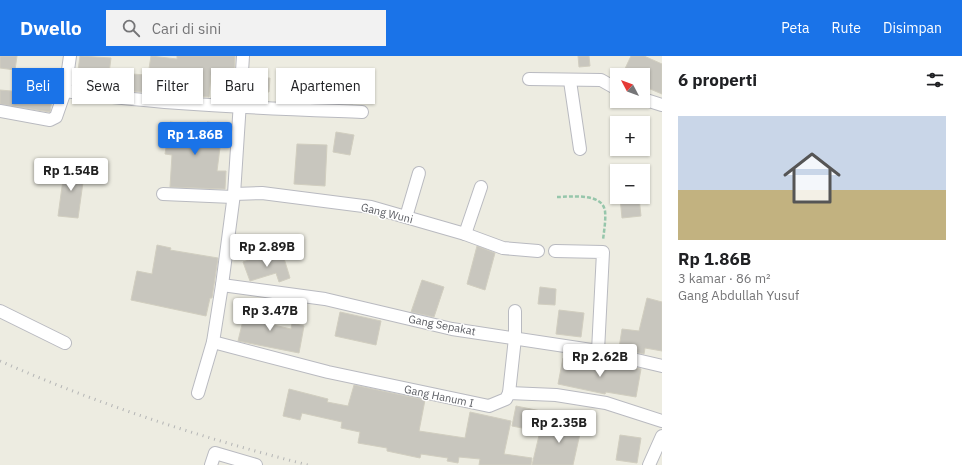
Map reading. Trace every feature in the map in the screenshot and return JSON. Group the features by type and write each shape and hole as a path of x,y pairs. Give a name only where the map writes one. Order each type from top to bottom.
{"street":[{"path":"0,111 53,119 58,114 65,91 70,56"},
{"path":"198,393 213,342 222,285 233,195 238,107 243,56"},
{"path":"530,79 570,81 585,79 601,80 610,84"},
{"path":"570,81 580,149"},
{"path":"65,91 132,100 238,107 362,112"},
{"path":"650,101 662,105"},
{"path":"406,217 419,174"},
{"path":"465,234 481,187"},
{"name":"Gang Wuni","path":"163,194 233,195 262,193 371,207 465,234 503,248 538,250"},
{"path":"555,251 603,252 598,351"},
{"name":"Gang Sepakat","path":"222,285 325,299 452,329 598,351 662,366"},
{"path":"0,311 65,343"},
{"path":"515,311 515,338 509,393 556,395 606,403 662,421"},
{"name":"Gang Hanum I","path":"213,342 328,372 489,406 506,399 509,393"},
{"path":"649,465 662,436"},
{"path":"211,465 215,453 256,465"}],"path":[{"path":"557,197 582,196 597,200 602,204 605,210 603,252"}],"building":[{"path":"0,56 17,56 15,68 12,68 12,70 0,68"},
{"path":"80,56 111,58 110,68 78,68"},
{"path":"151,56 177,59 177,56 235,56 234,68 211,68 209,97 203,97 203,68 149,68"},
{"path":"578,56 589,56 590,66 579,67"},
{"path":"631,56 644,56 662,64 662,94 650,89 650,68 625,68"},
{"path":"134,74 142,75 142,92 134,91"},
{"path":"268,78 270,78 269,92"},
{"path":"0,90 12,91 12,104 51,104 50,112 0,104"},
{"path":"170,122 206,127 207,122 223,124 217,171 226,171 225,189 170,187 172,155 165,154"},
{"path":"336,132 354,135 350,155 333,152"},
{"path":"297,144 327,145 325,186 294,184"},
{"path":"65,165 85,168 78,218 58,216"},
{"path":"621,204 640,204 641,216 622,218"},
{"path":"157,245 171,248 170,250 218,258 212,298 210,298 206,316 131,300 137,271 152,274"},
{"path":"477,246 495,253 485,290 467,284"},
{"path":"263,255 265,260 283,255 290,278 279,282 276,273 250,281 243,262"},
{"path":"422,280 444,287 434,317 411,312"},
{"path":"540,287 556,289 555,305 538,304"},
{"path":"647,298 662,302 662,351 645,348 644,354 619,348 622,329 639,331"},
{"path":"246,308 271,314 269,324 291,329 292,323 304,326 299,353 238,341"},
{"path":"559,310 584,313 581,337 556,334"},
{"path":"340,312 381,321 376,345 335,336"},
{"path":"563,358 616,369 617,363 641,369 636,397 606,392 605,394 558,384"},
{"path":"354,385 425,400 419,431 465,438 470,412 511,421 504,454 532,458 531,465 479,465 480,459 459,457 458,463 447,461 448,458 421,454 420,458 387,451 387,448 358,443 360,432 341,428 342,422 302,413 300,420 283,416 289,389 328,399 327,402 348,406"},
{"path":"516,406 541,411 537,431 512,426"},
{"path":"564,415 583,420 573,465 532,465 541,427 560,430"},
{"path":"620,435 641,438 637,463 616,460"}],"railway":[{"path":"0,361 113,406 229,444 308,465"}]}
